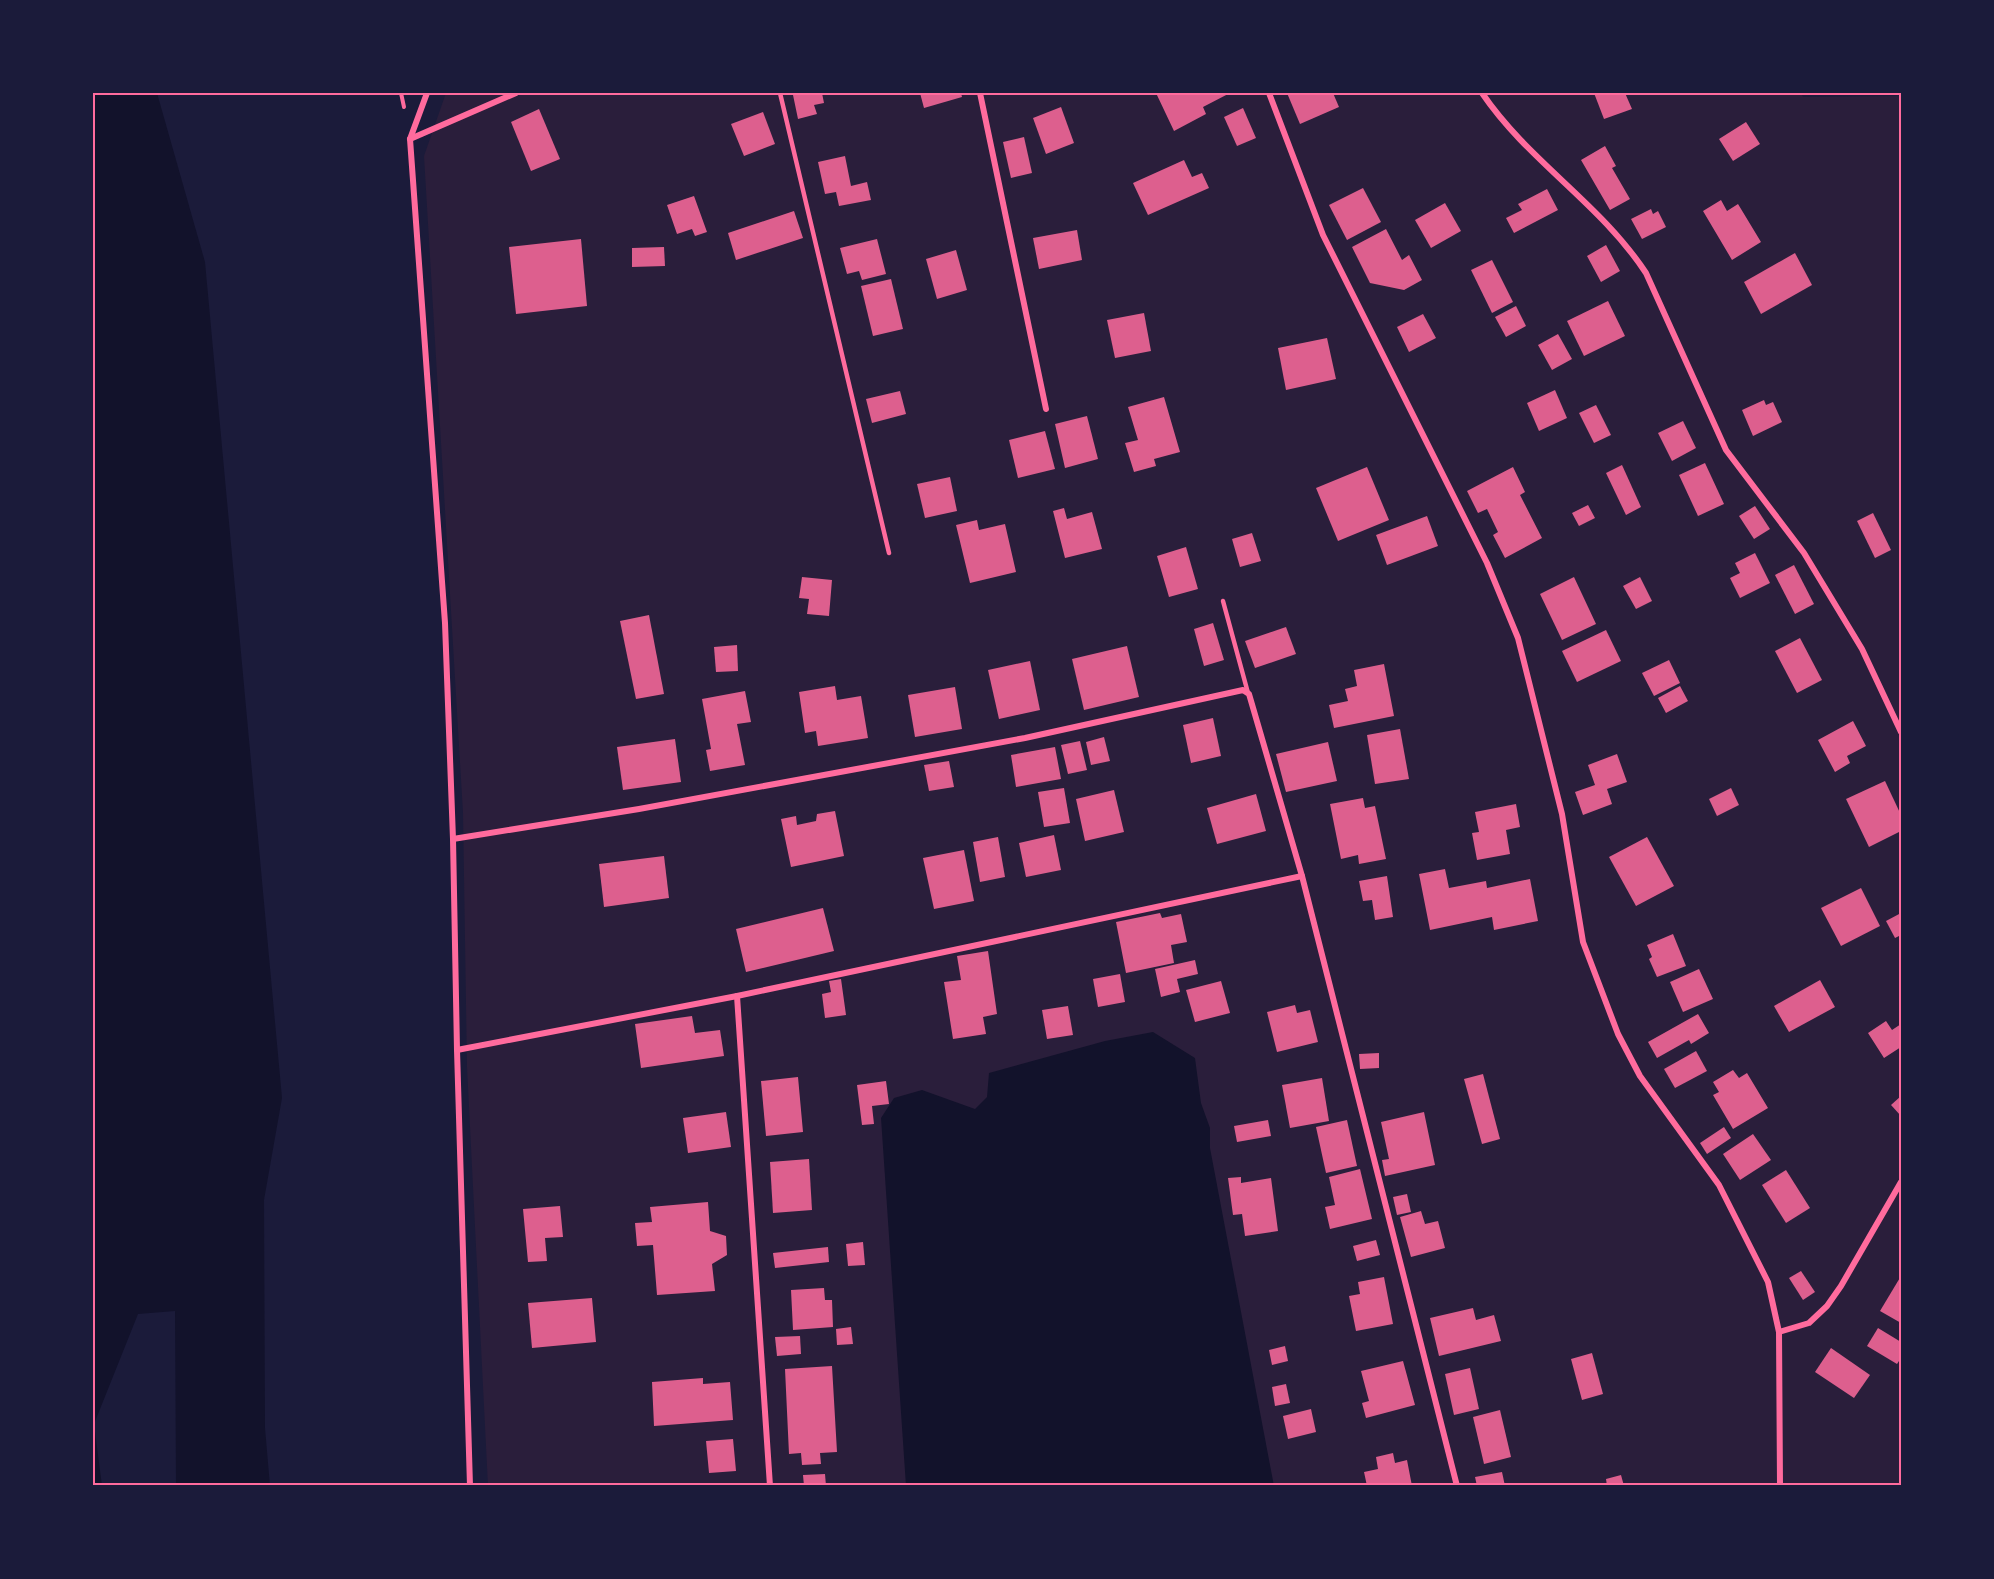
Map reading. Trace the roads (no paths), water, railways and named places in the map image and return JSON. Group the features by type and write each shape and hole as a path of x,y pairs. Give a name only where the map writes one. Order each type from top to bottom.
{"street":[{"path":"427,93 410,139 444,623 453,838 470,1486"},
{"path":"410,139 516,93"},
{"path":"980,93 1046,409"},
{"path":"1269,93 1323,235 1487,563 1518,638 1562,814 1583,942 1618,1034 1640,1076 1719,1185 1768,1282 1779,1332 1780,1486"},
{"path":"1482,93 1510,131 1605,221 1635,256 1646,273 1726,450 1804,553 1862,649 1901,732"},
{"path":"453,838 663,805 1025,738 1243,690 1248,693 1302,876 1457,1486"},
{"path":"457,1050 737,996 1302,876"},
{"path":"737,996 770,1486"},
{"path":"1779,1332 1809,1323 1827,1306 1901,1182"}],"lane":[{"path":"780,93 889,553"},
{"path":"1224,601 1248,693"}]}
